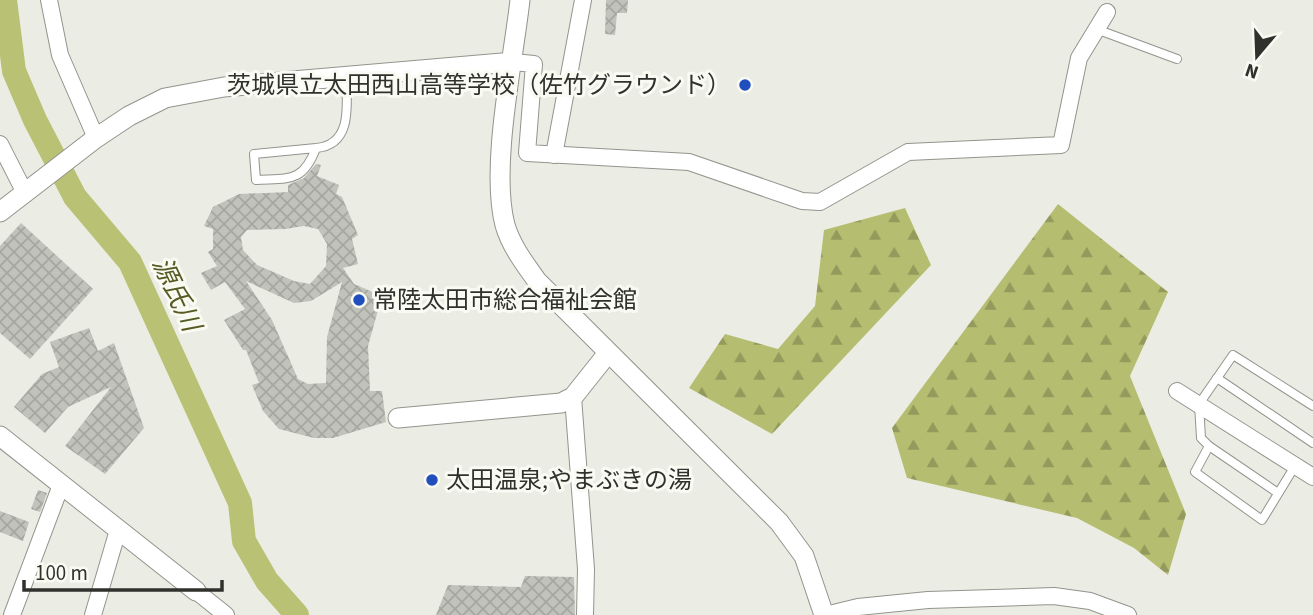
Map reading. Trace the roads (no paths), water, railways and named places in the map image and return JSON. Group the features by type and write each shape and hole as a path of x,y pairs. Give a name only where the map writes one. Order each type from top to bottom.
{"street":[{"path":"49,0 60,55 90,142"},
{"path":"520,0 500,169 506,226 517,252 537,281 779,522 804,556 825,615 858,607 928,600 1054,596 1090,601 1128,615"},
{"path":"554,155 583,0"},
{"path":"0,212 90,142 148,105 193,91 513,62 534,64 527,153 690,162 802,201 820,202 908,152 1061,145 1079,58 1107,12"},
{"path":"0,144 31,186"},
{"path":"398,418 561,402 573,397 608,353"},
{"path":"1177,391 1294,466 1312,474"},
{"path":"573,397 586,569 585,615"},
{"path":"0,436 226,615"},
{"path":"12,615 61,485"},
{"path":"93,615 118,530"}],"lane":[{"path":"1096,29 1177,59"},
{"path":"316,148 309,167 303,173 256,180 254,154 326,147 345,128 348,120 346,77"},
{"path":"1278,493 1201,438 1199,404 1233,355 1313,406"},
{"path":"1217,378 1313,443"},
{"path":"1209,446 1195,472 1262,520 1294,466"}],"waterway":[{"name":"源氏川","path":"5,0 14,71 35,120 75,197 130,262 240,503 244,541 267,581 297,615"}],"place":[{"name":"茨城県立太田西山高等学校（佐竹グラウンド）","path":"745,85"},
{"name":"常陸太田市総合福祉会館","path":"359,300"},
{"name":"太田温泉;やまぶきの湯","path":"432,480"}]}
